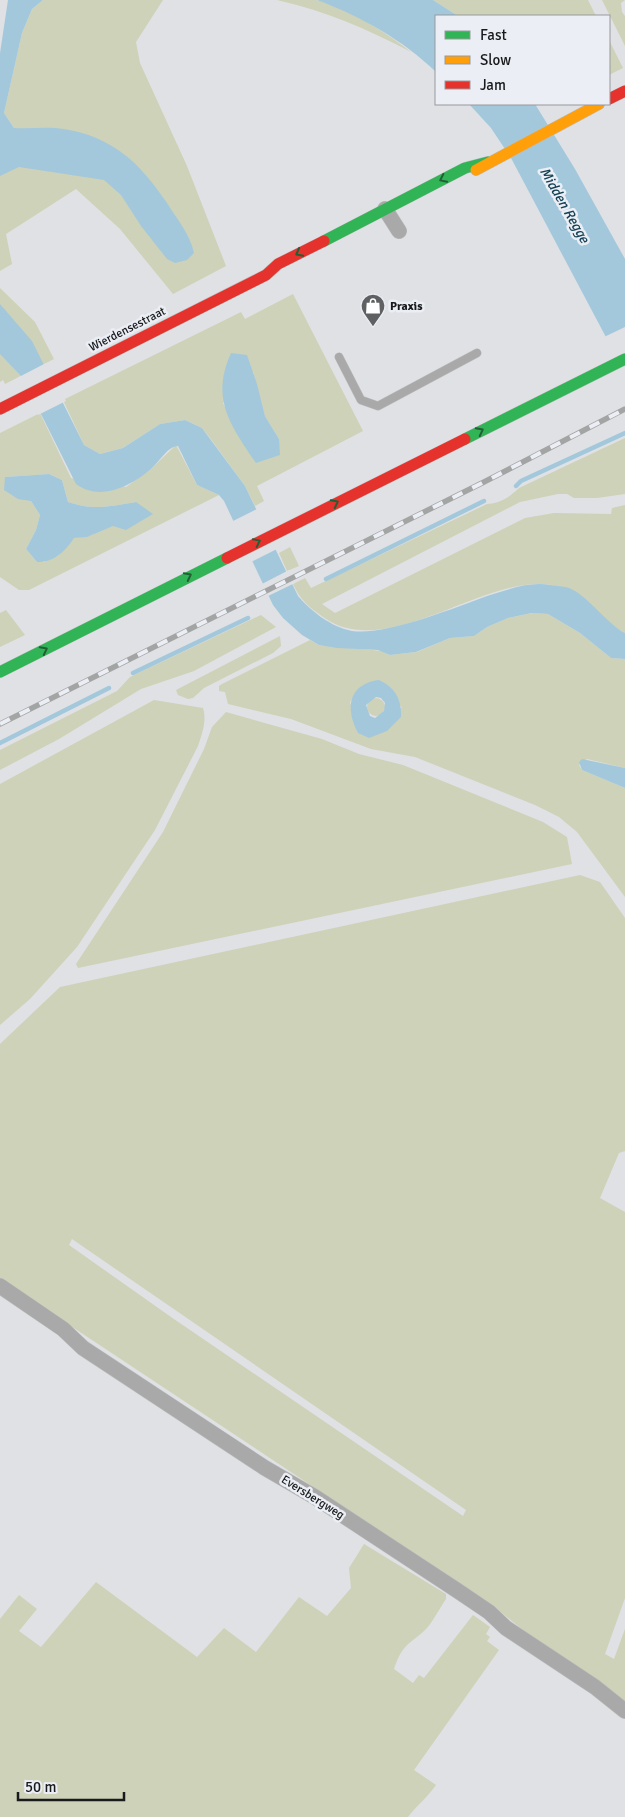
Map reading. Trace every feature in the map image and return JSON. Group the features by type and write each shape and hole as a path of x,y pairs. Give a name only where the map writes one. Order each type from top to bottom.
{"street":[{"path":"610,98 625,91"},
{"name":"Wierdensestraat","path":"451,188 488,162 598,105"},
{"name":"Wierdensestraat","path":"389,222 465,168 488,162"},
{"name":"Wierdensestraat","path":"266,275 278,264 389,222 406,213"},
{"name":"Wierdensestraat","path":"0,409 266,275 314,260"},
{"path":"0,672 625,358"},
{"name":"Eversbergweg","path":"0,1286 63,1329 83,1348 273,1473 315,1497 489,1612 506,1628 594,1687 625,1711"}],"lane":[{"path":"339,357 361,400 378,406 477,353"}],"green space":[{"path":"43,0 163,0 136,42 140,63 187,166 226,266 173,294 120,229 76,189 6,234 12,264 0,271 0,129 14,128 4,113 22,33 32,9"},
{"path":"277,0 316,0 339,7 391,37 411,52 346,22 295,4"},
{"path":"433,0 588,0 596,15 456,15"},
{"path":"602,0 625,0 621,3 622,12 625,16 625,46 610,15"},
{"path":"610,42 623,68 610,74"},
{"path":"0,288 35,322 54,359 5,384 3,380 0,382"},
{"path":"293,294 363,431 257,486 264,501 255,506 245,486 202,428 185,420 160,424 123,448 100,454 84,445 63,400 241,312 245,319","holes":["253,372 265,416 279,439 246,448 223,403"]},
{"path":"40,413 71,478 126,487 152,468 176,445 197,485 219,495 29,590 19,590 0,577 0,433","holes":["49,474 62,480 68,502 78,505 95,507 136,502 92,535 74,538 59,555 44,562 37,562 26,549 36,530 40,515 31,501 5,477"]},
{"path":"625,438 625,494 597,498 574,498 567,494 558,494 520,502 322,604 335,613 525,518 554,513 611,514 612,508 625,505 625,633 604,618 587,602 568,590 556,586 542,584 516,586 402,625 374,630 347,628 323,617 305,603 293,584 305,578 311,588 487,504 504,499 519,488"},
{"path":"290,547 299,566 287,571 279,553"},
{"path":"6,610 25,635 0,647 0,613"},
{"path":"533,613 548,614 580,633 611,658 625,659 625,768 587,759 579,765 582,770 625,788 625,897 577,832 559,817 535,805 415,757 371,749 291,719 228,704 225,692 219,691 219,686 222,684 310,640 319,645 382,651 390,655 417,652 450,638 474,636 487,627 508,618","holes":["363,685 402,707 358,733 350,702"]},
{"path":"261,615 276,627 194,671 141,689 59,739 0,770 0,750 117,691 130,677"},
{"path":"280,636 281,646 273,653 204,688 193,698 188,699 178,695 176,690"},
{"path":"372,698 380,698 385,703 383,714 372,716 367,711 367,703"},
{"path":"154,700 203,708 204,723 198,746 155,830 77,947 30,999 0,1025 0,784"},
{"path":"226,712 322,739 359,754 403,765 543,822 567,837 572,864 78,968 76,964 163,832 204,749 212,727"},
{"path":"580,875 600,882 625,918 625,1151 619,1153 600,1198 625,1212 625,1598 605,1654 614,1659 625,1629 625,1702 541,1644 493,1606 0,1279 0,1044 60,987","holes":["72,1239 466,1510 463,1516 171,1317 69,1245"]},
{"path":"364,1544 446,1594 446,1599 432,1621 423,1632 405,1647 394,1669 413,1683 419,1675 424,1678 473,1615 490,1627 486,1634 490,1637 487,1641 499,1650 414,1770 436,1785 408,1817 0,1817 0,1619 19,1595 37,1609 19,1631 41,1647 96,1582 197,1657 224,1628 256,1652 299,1597 327,1616 351,1588 349,1568"}],"water":[{"path":"8,0 43,0 32,9 22,33 4,113 14,128 58,128 81,133 97,138 124,154 157,189 183,227 190,239 194,253 187,260 175,263 167,259 141,226 121,195 104,180 19,167 0,176 0,53"},
{"path":"317,0 433,0 456,15 435,15 435,71 410,49 395,39 349,14"},
{"name":"Midden Regge","path":"470,105 536,105 575,169 625,259 625,373 511,158 491,128"},
{"path":"0,304 32,341 84,445 100,454 123,448 160,424 185,420 202,428 245,486 298,596 315,613 329,622 352,631 382,629 419,620 518,587 534,584 560,586 576,591 611,623 625,633 625,659 611,658 580,633 548,614 532,613 508,618 487,627 474,636 450,638 416,652 390,655 378,650 319,645 302,635 283,618 273,605 224,501 219,495 197,485 178,446 167,451 144,475 115,490 95,492 76,484 23,378 0,354"},
{"path":"231,353 247,355 265,416 279,439 280,455 256,463 232,424 223,398 225,369"},
{"path":"49,474 62,480 68,502 95,507 136,502 153,514 126,530 113,526 87,537 74,538 54,558 37,562 26,549 36,530 40,515 31,501 18,499 4,490 5,477"},
{"path":"379,680 393,690 399,700 401,717 387,731 369,738 358,733 351,715 351,707 355,692 369,682","holes":["376,697 381,698 385,703 384,711 375,718 370,716 366,705"]},
{"path":"582,759 625,768 625,788 582,770 579,762"}],"pier":[{"path":"625,327 625,375 602,338"},
{"path":"46,363 66,401 38,415 19,377"},
{"path":"259,508 279,548 249,563 231,522"},
{"path":"289,570 295,583 266,597 260,585"}],"waterway":[{"path":"516,486 521,481 625,433"},
{"path":"326,579 484,501"},
{"path":"133,673 248,618"},
{"path":"0,743 109,688"}],"railway":[{"path":"0,724 484,482 625,409"}],"traffic: fast":[{"path":"324,241 465,168 488,162"},
{"path":"465,439 625,359"},
{"path":"0,672 227,558"}],"traffic: slow":[{"path":"476,170 597,105"}],"traffic: jam":[{"path":"610,98 625,91"},
{"path":"0,409 266,275 278,264 324,241"},
{"path":"227,558 465,439"}],"place":[{"name":"Praxis","path":"373,327"}]}
